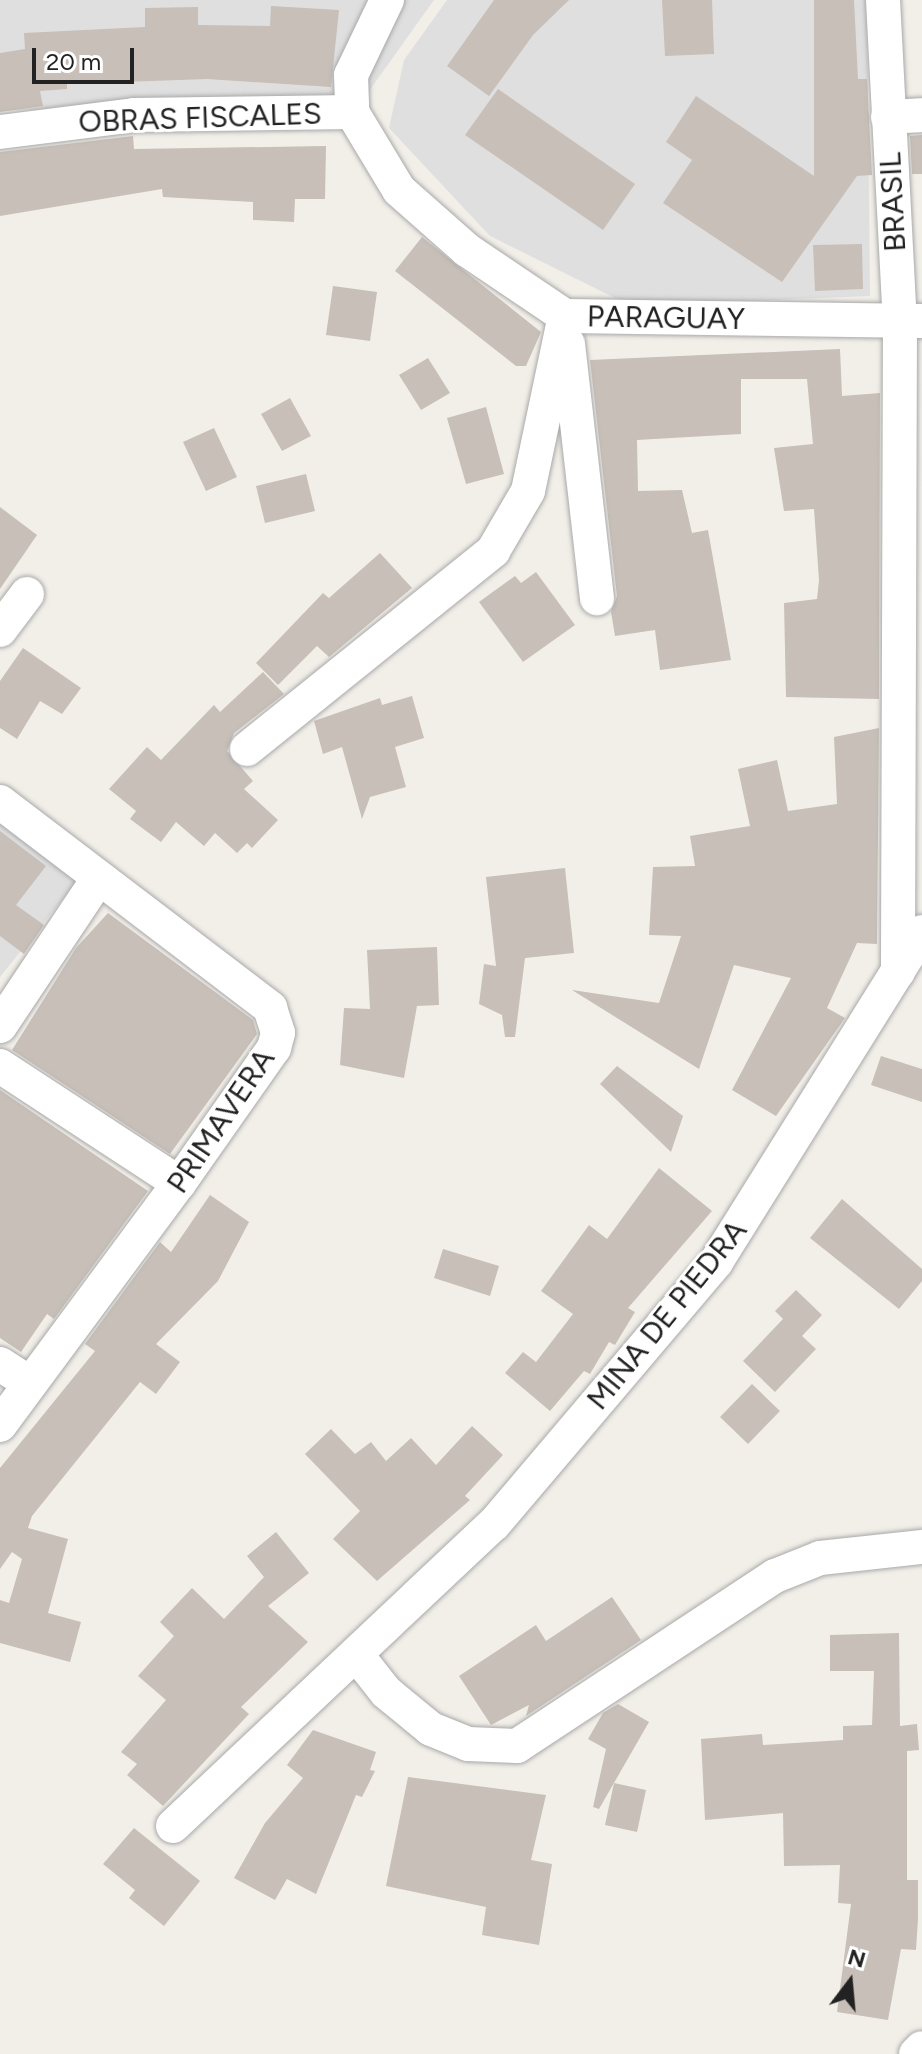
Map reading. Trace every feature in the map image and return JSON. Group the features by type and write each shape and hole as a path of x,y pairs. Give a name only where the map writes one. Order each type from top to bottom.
{"street":[{"path":"352,112 351,75 387,0"},
{"name":"BRASIL","path":"883,0 888,117 911,321 898,980"},
{"name":"OBRAS FISCALES","path":"0,132 134,115 352,112"},
{"name":"PARAGUAY","path":"352,112 399,190 467,250 565,316 911,321"},
{"path":"888,117 922,115"},
{"path":"565,316 597,598"},
{"path":"247,749 493,551 528,491 565,316"},
{"path":"0,630 27,594"},
{"name":"PRIMAVERA","path":"0,802 96,882 276,1017 274,1048 179,1183 0,1425"},
{"path":"0,1026 96,882"},
{"name":"MINA DE PIEDRA","path":"173,1826 494,1524 716,1262 898,980 922,932"},
{"path":"0,1066 179,1183"},
{"path":"0,1364 29,1383"},
{"path":"356,1654 386,1692 431,1729 480,1747 517,1746 775,1576 820,1558 922,1547"},
{"path":"916,2054 922,2048"}],"shaded area":[{"path":"0,0 434,0 364,98 0,111"},
{"path":"447,0 867,0 870,296 631,306 490,236 389,128 404,60"},
{"path":"0,818 81,876 0,977"}],"building":[{"path":"494,0 569,0 533,35 489,96 447,66"},
{"path":"662,0 712,0 714,54 665,56"},
{"path":"814,0 854,0 858,79 867,79 872,175 857,176 782,282 663,203 692,160 666,142 696,96 814,176"},
{"path":"271,6 339,10 331,87 207,79 67,84 67,89 40,91 43,106 0,112 0,53 25,49 24,33 145,27 145,8 198,7 198,25 270,26"},
{"path":"498,89 635,184 603,230 465,135"},
{"path":"922,135 922,174 912,174 910,136"},
{"path":"133,136 134,149 326,146 325,199 295,199 294,222 253,220 253,202 163,197 162,189 0,216 0,152"},
{"path":"422,237 541,332 526,366 516,366 395,271"},
{"path":"862,244 863,289 815,291 813,245"},
{"path":"333,286 377,292 370,341 326,335"},
{"path":"840,349 842,396 880,393 879,699 786,697 784,603 817,599 819,580 814,509 784,511 774,448 813,444 807,379 741,379 741,434 637,440 638,491 682,490 692,533 708,530 731,660 660,670 655,630 615,636 611,612 617,596 590,360"},
{"path":"428,358 450,393 421,410 399,375"},
{"path":"290,398 311,436 282,451 261,414"},
{"path":"486,407 504,474 466,484 447,418"},
{"path":"214,428 237,477 206,491 183,442"},
{"path":"306,474 315,511 265,523 256,486"},
{"path":"0,507 37,535 0,589"},
{"path":"380,553 412,588 329,657 317,646 278,685 256,663 323,593 329,598"},
{"path":"536,572 575,625 523,662 479,602 515,576 521,583"},
{"path":"23,648 81,688 62,714 40,701 17,739 0,728 0,681"},
{"path":"263,672 284,694 234,733 227,751 253,781 244,789 278,820 252,848 247,843 237,853 215,833 204,846 176,822 161,842 130,819 136,811 109,789 147,747 161,760 214,705 220,712"},
{"path":"412,696 424,738 395,747 406,787 370,797 362,819 342,747 323,754 314,721 380,698 382,705"},
{"path":"879,728 877,944 857,943 827,1008 845,1018 776,1116 732,1090 791,978 734,965 699,1069 572,990 659,1003 681,936 649,935 653,867 695,866 690,836 750,826 738,769 777,760 788,811 837,804 834,737"},
{"path":"0,831 46,866 16,905 44,925 24,954 0,936"},
{"path":"565,868 574,953 525,958 515,1037 505,1037 502,1015 479,1004 484,964 496,966 486,877"},
{"path":"108,913 253,1020 257,1034 170,1154 12,1050 76,948"},
{"path":"437,947 439,1005 417,1006 404,1078 340,1065 344,1008 370,1009 367,950"},
{"path":"881,1056 922,1069 922,1102 871,1085"},
{"path":"617,1066 683,1116 671,1152 600,1084"},
{"path":"0,1090 148,1191 54,1319 47,1314 21,1352 0,1338"},
{"path":"659,1168 712,1211 628,1308 635,1312 615,1345 609,1342 590,1374 584,1371 550,1411 505,1373 523,1352 536,1362 573,1314 541,1291 589,1225 607,1239"},
{"path":"210,1195 249,1222 218,1281 156,1344 180,1362 156,1394 140,1382 32,1516 28,1528 68,1539 48,1613 81,1622 70,1662 0,1643 0,1600 9,1603 22,1559 12,1552 0,1569 0,1468 95,1351 85,1344 160,1242 171,1252"},
{"path":"842,1199 922,1269 922,1281 899,1309 810,1238"},
{"path":"443,1249 499,1266 490,1296 434,1278"},
{"path":"796,1290 822,1315 802,1336 816,1349 775,1392 743,1361 783,1319 775,1311"},
{"path":"752,1384 780,1411 748,1444 720,1417"},
{"path":"472,1426 503,1455 465,1496 470,1500 377,1581 333,1539 360,1511 305,1454 331,1429 355,1454 371,1442 386,1461 411,1438 436,1465"},
{"path":"276,1532 309,1573 268,1606 308,1642 241,1707 249,1714 163,1806 127,1775 137,1764 121,1752 166,1700 138,1676 174,1636 160,1622 192,1588 224,1619 264,1577 247,1556"},
{"path":"612,1597 641,1640 526,1716 529,1705 491,1725 459,1676 536,1625 546,1641"},
{"path":"899,1633 900,1726 917,1724 919,1750 907,1751 907,1880 918,1880 918,1919 916,1950 901,1949 888,2020 837,2012 851,1904 838,1903 840,1865 784,1866 783,1813 705,1820 701,1739 762,1734 763,1745 843,1740 843,1726 872,1725 874,1671 830,1671 830,1635"},
{"path":"618,1704 649,1722 599,1809 593,1807 606,1749 588,1739 603,1713"},
{"path":"313,1730 376,1752 370,1770 375,1771 362,1797 356,1795 316,1894 287,1879 275,1900 234,1878 265,1823 303,1778 287,1765"},
{"path":"408,1777 546,1795 531,1860 552,1864 539,1945 482,1935 486,1907 386,1886"},
{"path":"614,1783 646,1790 637,1832 605,1825"},
{"path":"134,1828 200,1881 164,1926 129,1898 135,1890 103,1864"}]}
